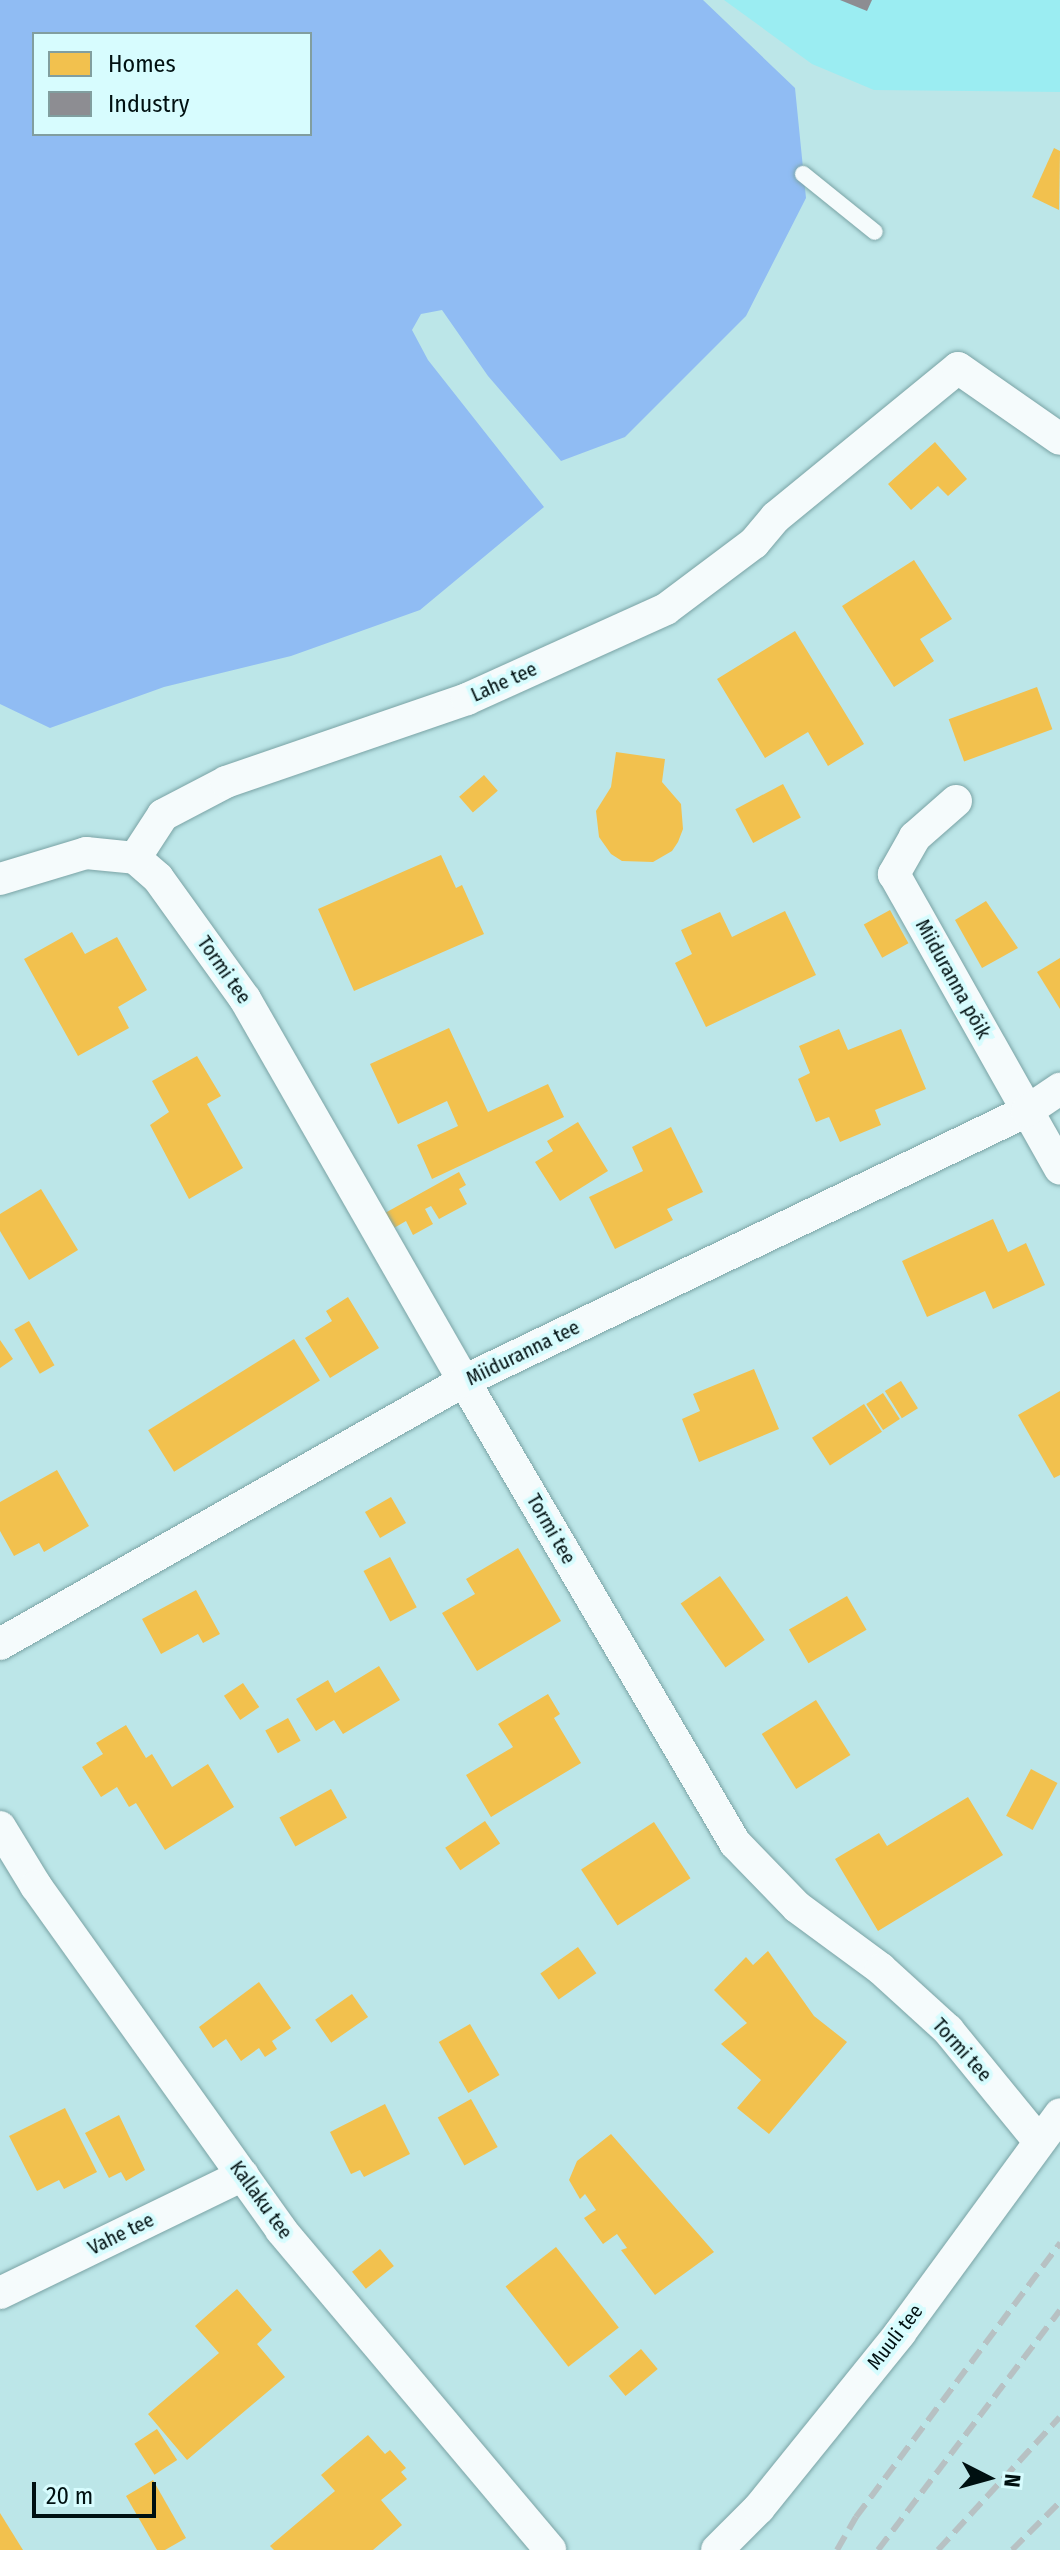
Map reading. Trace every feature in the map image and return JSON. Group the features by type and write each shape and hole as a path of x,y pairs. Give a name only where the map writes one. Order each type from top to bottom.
{"street":[{"name":"Lahe tee","path":"135,858 163,815 226,782 467,699 666,609 754,543 776,517 958,368 1060,439"},
{"name":"Miiduranna põik","path":"956,801 915,837 894,874 1060,1169"},
{"path":"0,879 86,853 135,858"},
{"name":"Tormi tee","path":"135,858 158,878 245,999 464,1381 735,1843 797,1907 881,1969 948,2030 1038,2140"},
{"name":"Miiduranna tee","path":"1,1642 464,1381 1027,1111 1060,1089"},
{"name":"Kallaku tee","path":"0,1827 36,1886 281,2230 550,2550"},
{"name":"Muuli tee","path":"717,2550 759,2508 900,2333 1038,2140 1060,2114"},
{"name":"Vahe tee","path":"0,2293 243,2175"}],"lane":[{"path":"803,174 875,232"}],"shaded area":[{"path":"0,0 703,0 795,88 806,198 746,316 625,437 561,461 488,376 442,310 421,314 412,330 428,360 544,507 420,610 291,656 164,687 50,728 0,704"},
{"path":"724,0 1060,0 1060,92 874,90 812,64"}],"building: Homes":[{"path":"1054,148 1060,151 1059,210 1032,197"},
{"path":"935,442 967,479 948,496 938,486 911,510 888,484"},
{"path":"914,560 952,619 920,639 934,661 894,687 842,606"},
{"path":"795,631 864,744 828,766 808,732 765,758 717,679"},
{"path":"1037,687 1052,729 964,761 949,719"},
{"path":"616,752 665,759 662,782 681,804 683,829 678,842 672,851 653,862 622,861 611,854 599,837 596,811 611,787"},
{"path":"484,775 498,791 473,812 459,797"},
{"path":"783,784 801,818 753,843 735,809"},
{"path":"441,855 456,888 462,885 484,934 354,991 318,909"},
{"path":"986,901 1018,948 982,968 955,920"},
{"path":"890,910 908,943 882,958 864,925"},
{"path":"785,911 816,975 706,1027 675,963 692,954 681,930 720,912 732,937"},
{"path":"72,932 85,954 117,937 147,990 118,1007 129,1028 78,1056 24,959"},
{"path":"1060,958 1060,1009 1037,972"},
{"path":"449,1028 488,1112 548,1084 564,1117 432,1179 417,1145 458,1126 447,1101 398,1124 370,1064"},
{"path":"839,1029 848,1050 901,1029 926,1089 875,1110 881,1125 840,1142 829,1117 816,1122 798,1079 810,1073 799,1046"},
{"path":"197,1056 221,1096 207,1104 243,1168 189,1199 150,1125 169,1112 152,1081"},
{"path":"578,1122 608,1171 560,1201 535,1162 553,1151 547,1141"},
{"path":"671,1127 703,1192 667,1209 673,1220 615,1249 589,1197 643,1171 632,1147"},
{"path":"459,1172 466,1185 459,1189 467,1204 439,1219 431,1206 425,1209 433,1224 413,1235 406,1221 394,1228 385,1213"},
{"path":"41,1189 78,1250 29,1280 0,1231 0,1214"},
{"path":"993,1219 1008,1252 1026,1243 1045,1285 993,1309 985,1291 927,1317 902,1261"},
{"path":"348,1297 379,1348 330,1378 305,1338 332,1321 326,1311"},
{"path":"29,1321 54,1365 40,1374 14,1330"},
{"path":"294,1339 320,1381 174,1472 148,1430"},
{"path":"0,1340 13,1359 0,1368"},
{"path":"754,1369 779,1429 699,1462 682,1419 700,1411 693,1394"},
{"path":"901,1381 918,1408 902,1418 885,1391"},
{"path":"1060,1391 1060,1475 1054,1478 1018,1415"},
{"path":"883,1393 900,1419 883,1430 866,1404"},
{"path":"864,1404 882,1432 830,1465 812,1438"},
{"path":"57,1470 89,1526 44,1552 39,1543 14,1556 0,1531 0,1502"},
{"path":"391,1497 406,1523 380,1538 365,1512"},
{"path":"518,1548 561,1621 477,1671 442,1613 475,1594 466,1579"},
{"path":"390,1557 417,1607 390,1621 364,1571"},
{"path":"720,1576 765,1640 725,1667 681,1604"},
{"path":"196,1590 220,1634 203,1643 198,1634 161,1654 142,1619"},
{"path":"847,1596 867,1630 808,1663 789,1630"},
{"path":"379,1666 400,1700 343,1734 334,1720 316,1731 296,1699 328,1680 335,1693"},
{"path":"243,1683 259,1707 240,1720 224,1696"},
{"path":"548,1694 560,1714 554,1718 581,1763 491,1817 466,1775 513,1747 498,1724"},
{"path":"816,1700 850,1755 796,1789 762,1734"},
{"path":"288,1718 301,1741 278,1753 265,1731"},
{"path":"126,1725 146,1758 152,1754 172,1787 208,1764 234,1807 165,1850 136,1803 129,1807 117,1787 101,1797 82,1767 103,1754 96,1743"},
{"path":"1031,1769 1057,1783 1033,1830 1006,1816"},
{"path":"331,1789 347,1818 295,1846 279,1818"},
{"path":"968,1797 1003,1855 878,1931 835,1859 879,1833 887,1846"},
{"path":"485,1821 500,1843 460,1870 445,1848"},
{"path":"654,1822 690,1878 618,1926 581,1869"},
{"path":"578,1947 596,1973 559,2000 540,1973"},
{"path":"768,1951 814,2016 847,2042 769,2134 737,2108 761,2080 721,2044 747,2023 714,1990 746,1957 753,1965"},
{"path":"259,1982 291,2028 272,2041 277,2049 265,2057 259,2048 241,2061 226,2039 213,2048 199,2027"},
{"path":"352,1994 368,2017 331,2043 315,2020"},
{"path":"470,2024 500,2075 468,2093 439,2042"},
{"path":"471,2099 498,2147 464,2166 438,2117"},
{"path":"385,2104 410,2154 364,2177 360,2170 351,2174 330,2132"},
{"path":"65,2108 97,2172 64,2189 59,2180 37,2191 9,2136"},
{"path":"119,2115 145,2170 126,2181 121,2172 109,2178 85,2133"},
{"path":"611,2134 714,2252 655,2295 621,2250 627,2248 617,2234 603,2244 584,2218 596,2210 585,2194 580,2199 569,2180 577,2161"},
{"path":"556,2247 619,2327 568,2367 506,2286"},
{"path":"380,2249 394,2266 366,2289 352,2272"},
{"path":"237,2289 272,2330 257,2344 285,2377 187,2460 148,2414 219,2353 195,2326"},
{"path":"641,2349 658,2369 626,2396 609,2376"},
{"path":"157,2429 177,2460 155,2475 134,2444"},
{"path":"368,2435 385,2454 390,2450 406,2468 401,2472 407,2479 381,2500 402,2525 373,2550 274,2550 270,2546 335,2491 321,2475"},
{"path":"153,2480 186,2538 165,2550 157,2550 126,2496"},
{"path":"0,2513 23,2550 0,2550"}],"building: Industry":[{"path":"840,0 872,0 867,11"}],"railway":[{"path":"837,2550 856,2517 1060,2243"},
{"path":"878,2550 1060,2310"},
{"path":"938,2550 1060,2417"},
{"path":"1012,2550 1060,2502"}]}
